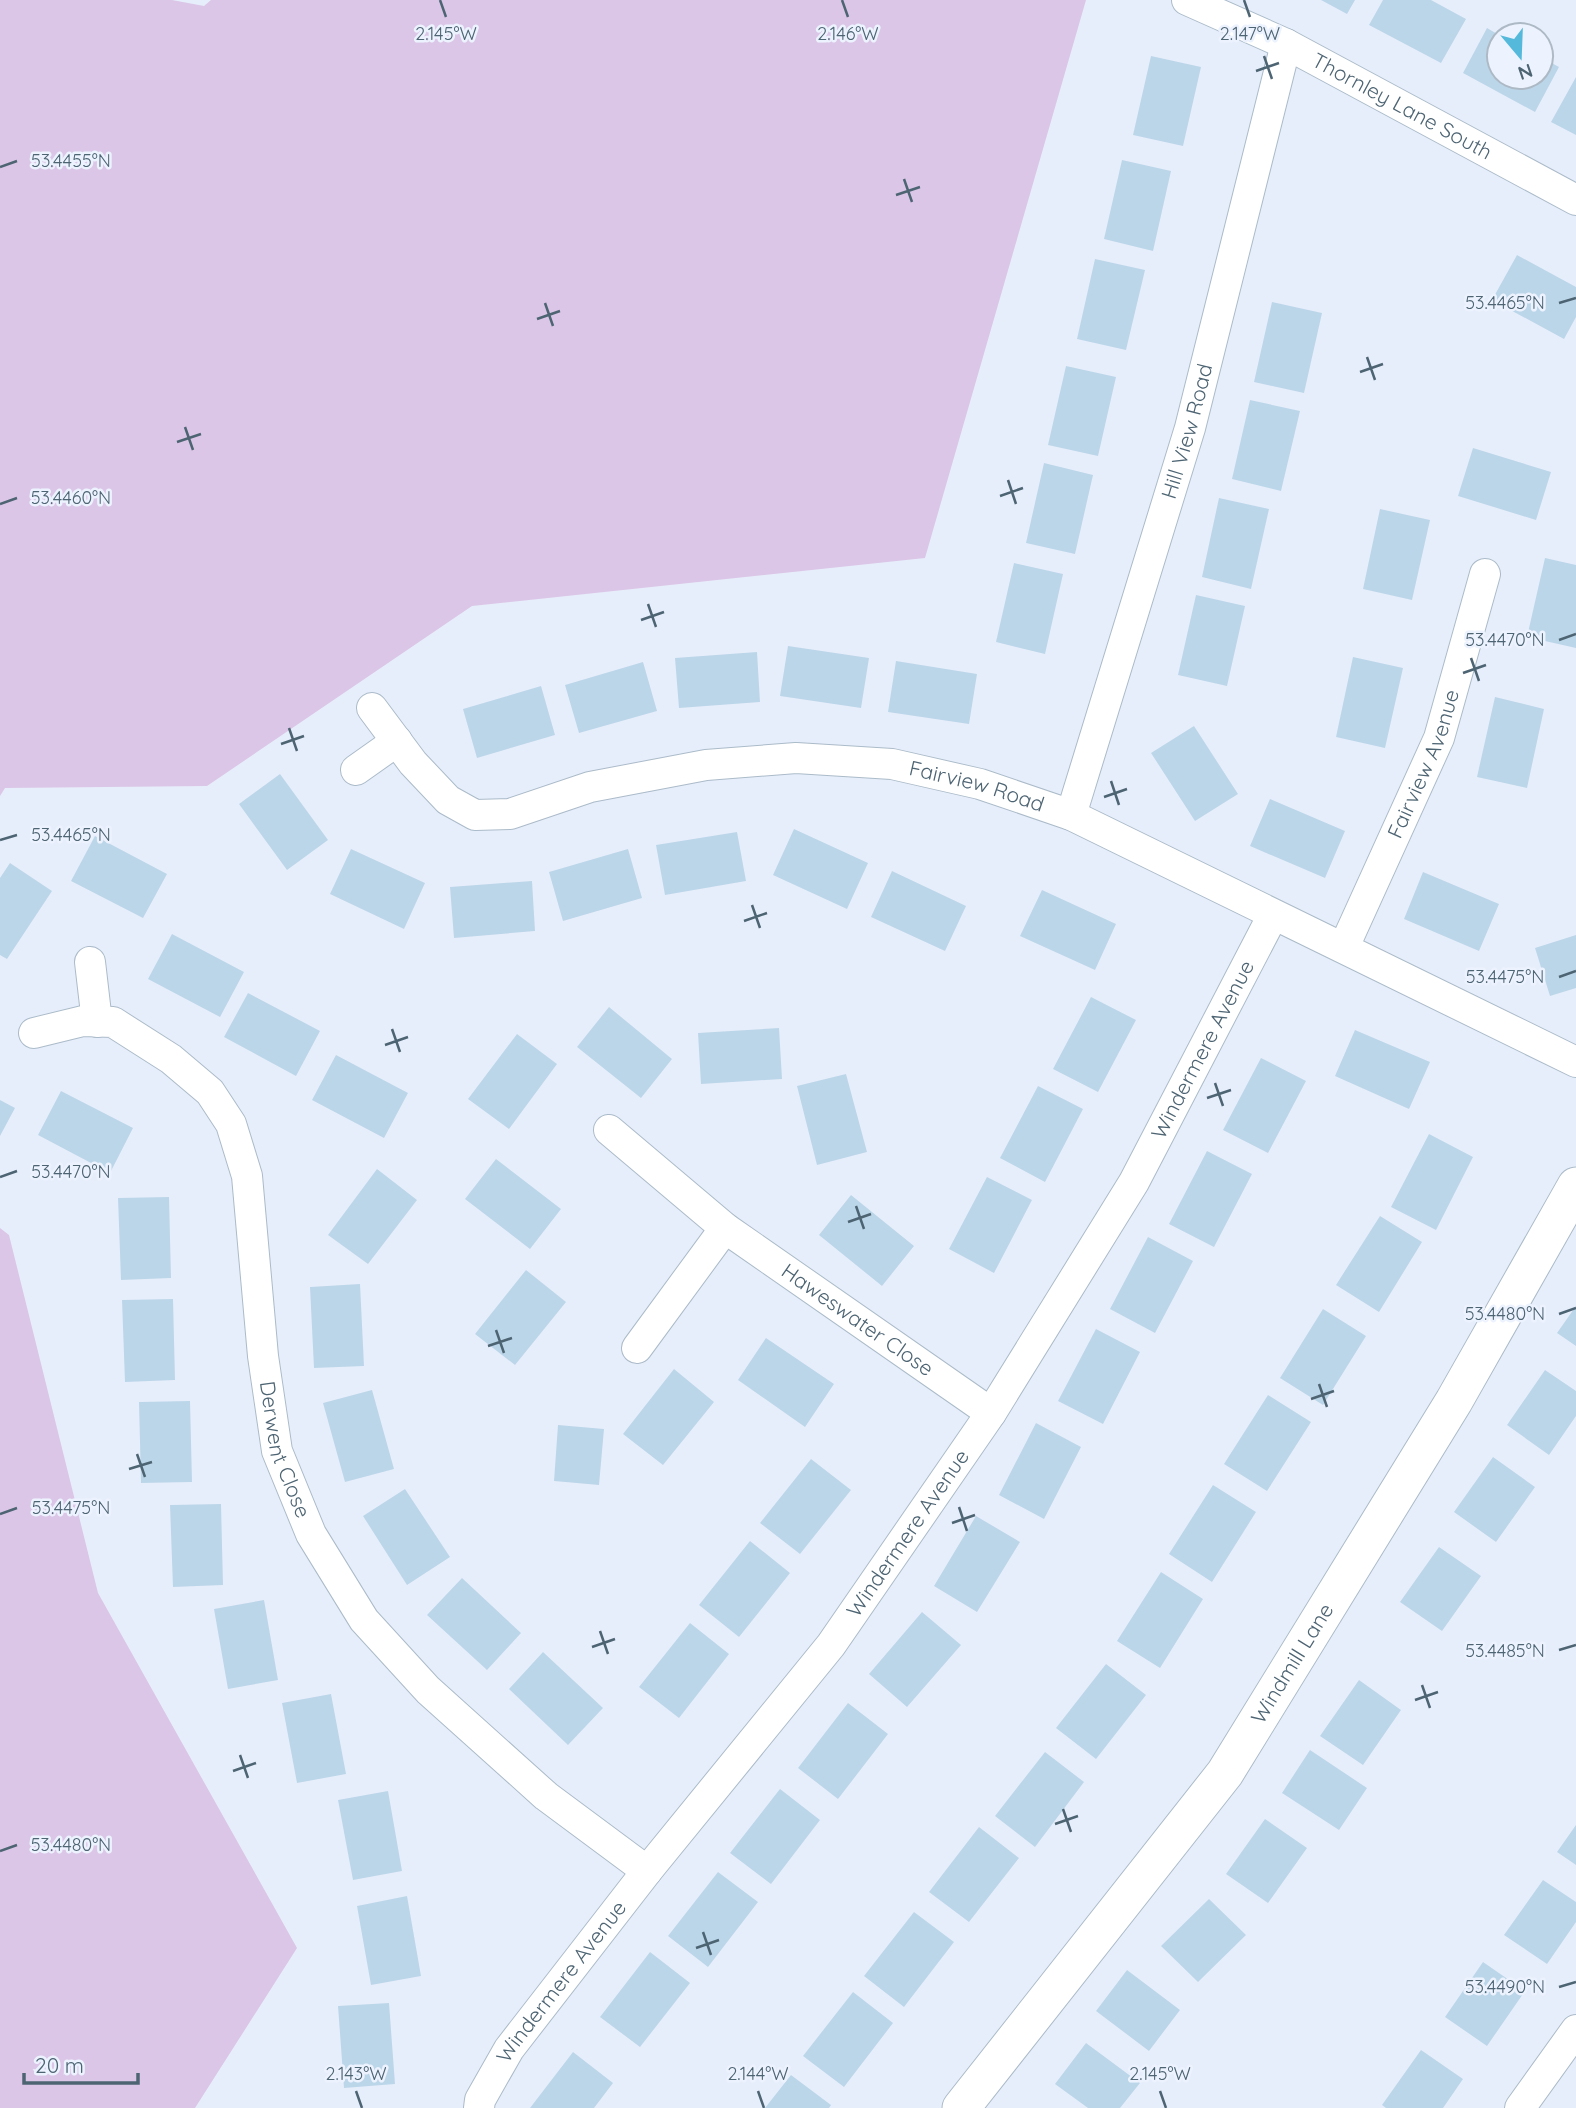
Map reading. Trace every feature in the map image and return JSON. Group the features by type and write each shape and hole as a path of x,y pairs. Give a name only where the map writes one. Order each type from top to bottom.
{"street":[{"name":"Thornley Lane South","path":"1187,0 1286,44 1576,200"},
{"name":"Hill View Road","path":"1070,815 1189,428 1286,44"},
{"name":"Fairview Avenue","path":"1344,947 1439,738 1485,574"},
{"name":"Fairview Road","path":"372,708 413,763 448,800 475,815 510,814 590,787 706,765 796,758 892,764 980,784 1070,815 1576,1062"},
{"path":"356,770 397,741"},
{"name":"Windermere Avenue","path":"479,2108 480,2099 509,2049 647,1871 831,1646 991,1413 1134,1182 1273,915"},
{"path":"90,961 97,1022"},
{"name":"Derwent Close","path":"34,1034 83,1021 113,1022 171,1059 210,1092 231,1125 247,1176 263,1356 277,1451 311,1534 364,1620 428,1690 536,1787 647,1871"},
{"name":"Haweswater Close","path":"609,1130 725,1228 991,1413"},
{"name":"Windmill Lane","path":"961,2108 1225,1773 1454,1401 1576,1186"},
{"path":"637,1348 725,1228"},
{"path":"1520,2108 1576,2030"}],"shaded area":[{"path":"0,0 172,0 204,6 211,0 1086,0 925,558 472,606 207,786 5,788 0,796"},
{"path":"0,1228 9,1235 98,1593 297,1948 195,2108 0,2108"}],"building":[{"path":"1321,0 1355,0 1347,14"},
{"path":"1383,0 1431,0 1466,19 1441,63 1369,25"},
{"path":"1485,32 1485,85 1463,73"},
{"path":"1151,56 1201,67 1183,146 1133,135"},
{"path":"1576,77 1576,135 1551,122"},
{"path":"1496,91 1546,91 1535,112"},
{"path":"1122,160 1171,171 1153,251 1104,239"},
{"path":"1517,255 1576,287 1576,317 1564,339 1492,300"},
{"path":"1095,259 1145,270 1126,350 1077,339"},
{"path":"1272,302 1322,313 1304,393 1254,382"},
{"path":"1066,366 1116,377 1098,456 1048,445"},
{"path":"1250,400 1300,411 1281,491 1232,479"},
{"path":"1473,448 1551,472 1536,520 1458,496"},
{"path":"1044,463 1093,475 1075,554 1026,543"},
{"path":"1219,498 1269,509 1251,589 1202,577"},
{"path":"1380,509 1430,520 1412,600 1363,589"},
{"path":"1545,558 1576,565 1576,648 1527,637"},
{"path":"1014,563 1063,574 1045,654 996,642"},
{"path":"1196,595 1245,606 1227,686 1178,675"},
{"path":"788,646 869,658 861,708 780,696"},
{"path":"757,652 760,702 679,708 675,658"},
{"path":"1353,657 1403,668 1385,748 1336,737"},
{"path":"896,661 977,674 969,724 888,712"},
{"path":"643,662 657,711 579,733 565,685"},
{"path":"541,686 555,735 477,758 463,709"},
{"path":"1495,697 1544,709 1527,788 1477,777"},
{"path":"1194,726 1238,794 1195,821 1151,753"},
{"path":"280,774 328,840 287,870 239,804"},
{"path":"1270,799 1345,831 1325,878 1250,846"},
{"path":"794,829 868,863 847,909 773,875"},
{"path":"737,832 746,881 665,895 656,845"},
{"path":"95,836 167,874 143,918 71,881"},
{"path":"351,849 425,883 404,929 330,894"},
{"path":"628,849 642,898 563,921 549,872"},
{"path":"10,863 52,891 7,959 0,955 0,878"},
{"path":"892,871 966,906 945,951 871,917"},
{"path":"1423,872 1499,904 1479,951 1404,919"},
{"path":"532,881 535,931 454,938 450,887"},
{"path":"1042,890 1116,924 1095,970 1020,936"},
{"path":"172,934 244,972 220,1017 148,979"},
{"path":"1576,935 1576,988 1550,996 1535,948"},
{"path":"248,993 320,1031 296,1076 224,1037"},
{"path":"1091,997 1136,1020 1098,1092 1053,1069"},
{"path":"609,1007 672,1059 641,1098 577,1047"},
{"path":"779,1028 782,1079 701,1084 698,1033"},
{"path":"1355,1030 1430,1062 1409,1109 1335,1076"},
{"path":"517,1034 557,1064 509,1129 468,1099"},
{"path":"336,1055 408,1093 384,1138 312,1100"},
{"path":"1261,1058 1306,1081 1268,1153 1223,1130"},
{"path":"846,1074 867,1152 817,1165 797,1086"},
{"path":"1038,1086 1083,1109 1045,1182 1000,1158"},
{"path":"61,1091 133,1128 110,1173 38,1135"},
{"path":"0,1100 15,1108 0,1136"},
{"path":"1429,1134 1473,1157 1436,1230 1391,1207"},
{"path":"1207,1151 1252,1174 1214,1247 1169,1224"},
{"path":"496,1159 561,1209 530,1249 465,1199"},
{"path":"377,1169 417,1200 368,1264 328,1235"},
{"path":"987,1177 1032,1200 994,1273 949,1249"},
{"path":"851,1195 914,1246 882,1286 819,1235"},
{"path":"169,1197 171,1278 121,1280 118,1198"},
{"path":"1380,1216 1422,1242 1379,1312 1336,1285"},
{"path":"1148,1237 1193,1261 1155,1333 1110,1309"},
{"path":"526,1270 566,1302 515,1365 475,1334"},
{"path":"360,1284 364,1366 314,1368 310,1287"},
{"path":"173,1299 175,1380 125,1382 122,1300"},
{"path":"1576,1306 1576,1346 1557,1333"},
{"path":"1323,1309 1366,1336 1323,1405 1280,1378"},
{"path":"1096,1329 1140,1352 1103,1424 1058,1401"},
{"path":"766,1338 834,1384 805,1427 738,1380"},
{"path":"674,1369 714,1402 663,1465 623,1434"},
{"path":"1545,1370 1576,1391 1576,1416 1549,1455 1507,1425"},
{"path":"372,1390 394,1469 345,1482 323,1403"},
{"path":"1268,1395 1311,1422 1267,1491 1224,1464"},
{"path":"190,1401 192,1482 141,1483 139,1402"},
{"path":"1036,1423 1081,1447 1044,1519 999,1495"},
{"path":"558,1425 604,1429 599,1485 554,1481"},
{"path":"1493,1457 1535,1487 1496,1542 1454,1512"},
{"path":"811,1459 851,1490 800,1554 760,1523"},
{"path":"1213,1485 1256,1512 1212,1582 1169,1554"},
{"path":"405,1489 450,1557 407,1585 363,1516"},
{"path":"221,1504 223,1585 173,1587 170,1505"},
{"path":"976,1516 1020,1542 977,1612 934,1586"},
{"path":"750,1541 790,1573 739,1637 699,1605"},
{"path":"1439,1547 1481,1576 1442,1631 1400,1602"},
{"path":"1161,1572 1203,1599 1160,1668 1117,1641"},
{"path":"462,1578 521,1633 487,1670 427,1615"},
{"path":"264,1600 278,1680 228,1689 214,1609"},
{"path":"922,1612 961,1645 907,1707 869,1674"},
{"path":"690,1623 729,1654 679,1718 639,1687"},
{"path":"543,1652 603,1708 568,1745 509,1689"},
{"path":"1106,1664 1146,1695 1096,1759 1056,1728"},
{"path":"1359,1680 1401,1710 1363,1765 1320,1736"},
{"path":"331,1694 346,1774 297,1783 282,1703"},
{"path":"848,1703 888,1734 838,1799 798,1768"},
{"path":"1310,1750 1367,1788 1339,1830 1282,1793"},
{"path":"1045,1752 1084,1782 1035,1847 995,1816"},
{"path":"780,1789 820,1820 771,1884 730,1853"},
{"path":"388,1791 402,1871 353,1880 338,1800"},
{"path":"1265,1819 1307,1848 1268,1903 1226,1874"},
{"path":"1576,1825 1576,1865 1557,1852"},
{"path":"979,1827 1019,1858 969,1922 929,1892"},
{"path":"718,1872 758,1902 708,1967 668,1936"},
{"path":"1543,1880 1576,1902 1576,1922 1547,1964 1504,1935"},
{"path":"407,1896 421,1976 371,1985 357,1906"},
{"path":"1209,1899 1246,1935 1198,1982 1161,1946"},
{"path":"914,1912 954,1942 904,2007 864,1976"},
{"path":"650,1952 690,1983 640,2047 600,2017"},
{"path":"1483,1962 1525,1991 1487,2046 1445,2017"},
{"path":"1127,1970 1180,2010 1149,2051 1096,2011"},
{"path":"853,1992 893,2023 844,2087 803,2056"},
{"path":"389,2003 395,2084 344,2088 338,2006"},
{"path":"1086,2043 1140,2083 1120,2108 1088,2108 1055,2084"},
{"path":"1421,2050 1463,2079 1443,2108 1386,2108 1382,2105"},
{"path":"573,2052 613,2083 594,2108 530,2108"},
{"path":"791,2075 831,2105 829,2108 765,2108"}]}
